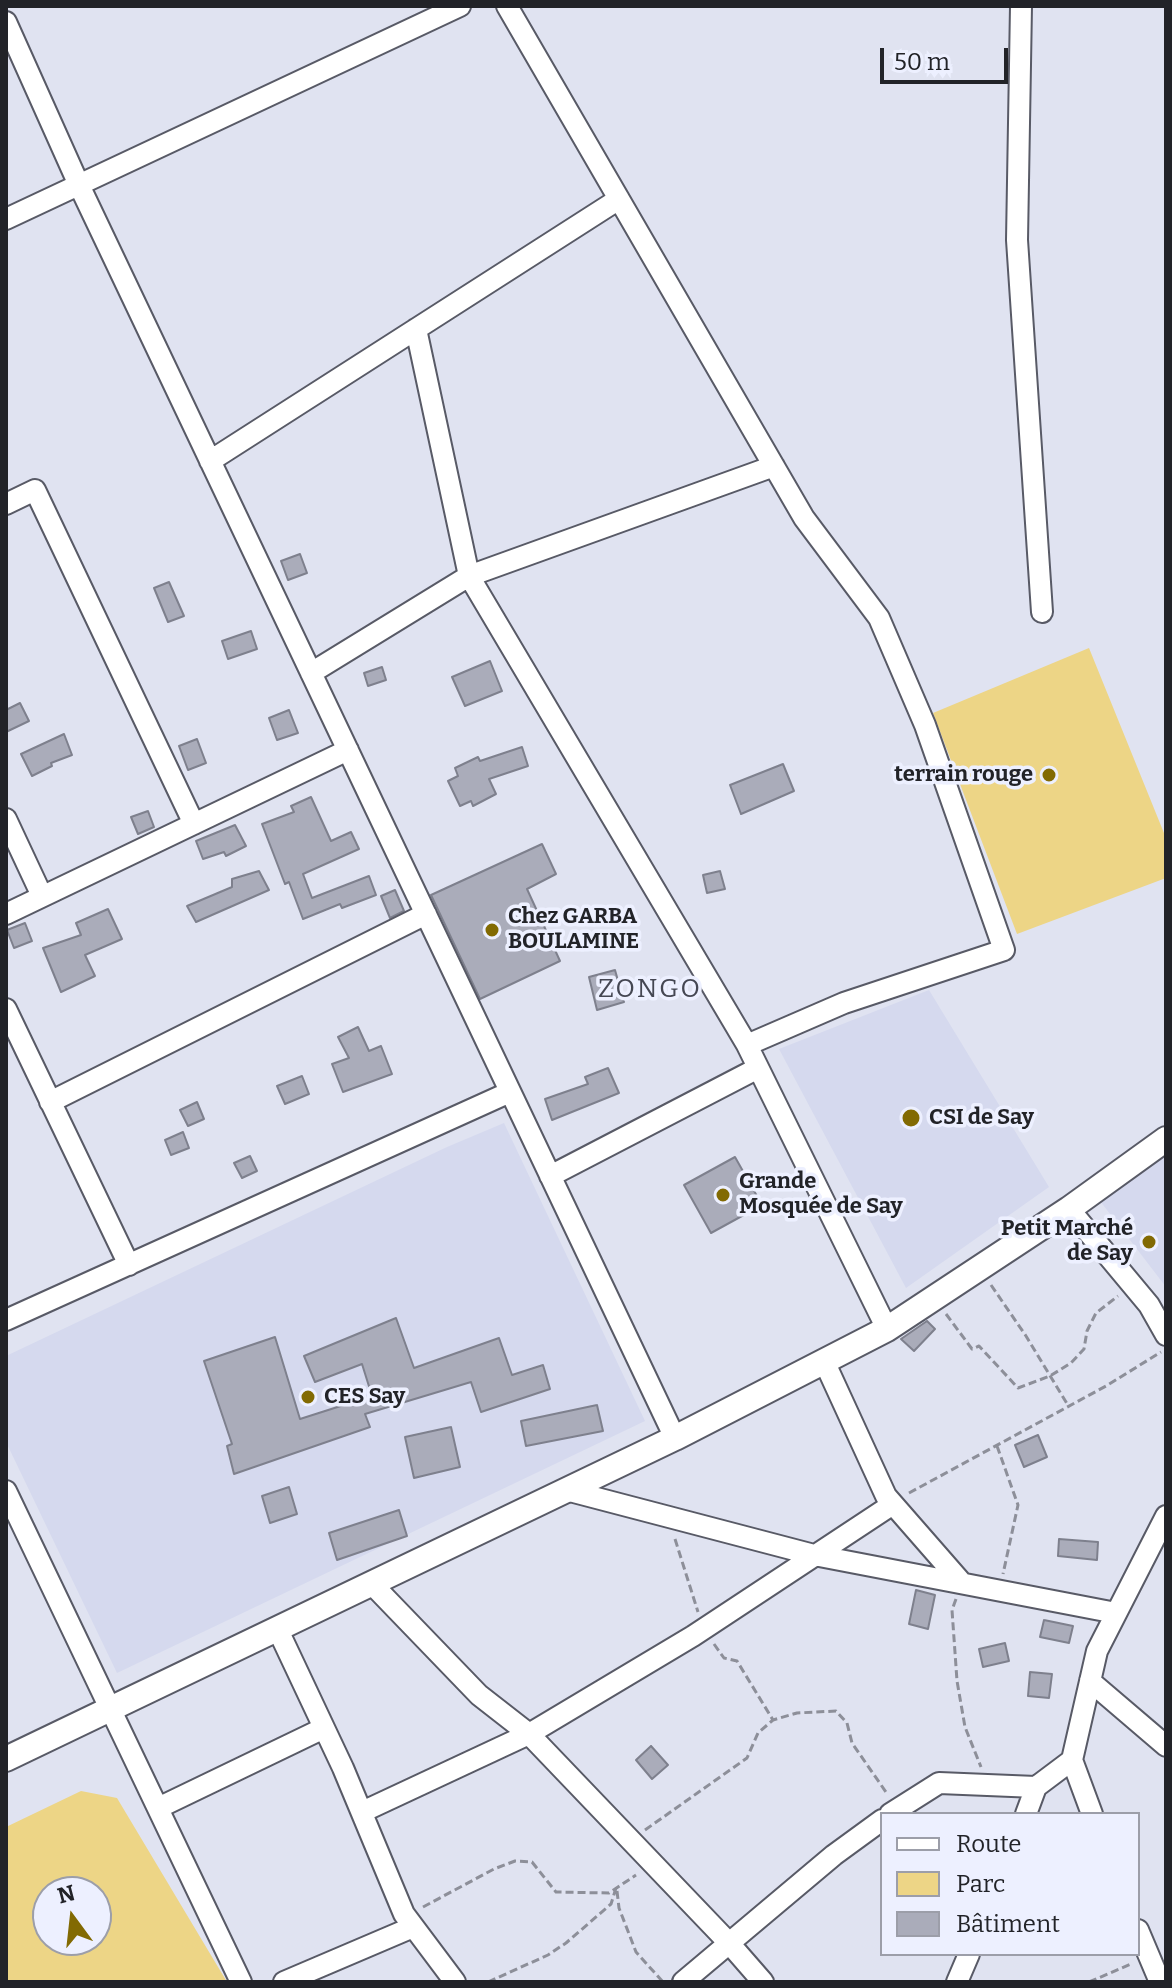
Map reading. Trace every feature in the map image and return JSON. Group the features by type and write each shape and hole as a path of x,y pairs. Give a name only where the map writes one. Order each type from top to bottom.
{"street":[{"path":"6,219 460,6"},
{"path":"507,6 804,518 879,618 925,725 1004,950 844,1003 747,1045"},
{"path":"1021,6 1017,240 1042,612"},
{"path":"6,22 79,185 675,1438"},
{"path":"210,461 619,199"},
{"path":"416,329 469,576 747,1045 887,1329"},
{"path":"311,673 469,576 774,466"},
{"path":"6,504 35,490 194,824"},
{"path":"6,914 348,750"},
{"path":"6,819 42,896"},
{"path":"50,1102 426,914"},
{"path":"6,1009 129,1265"},
{"path":"550,1176 758,1068"},
{"path":"6,1320 510,1092"},
{"path":"6,1759 675,1438 887,1329 1069,1209 1166,1139"},
{"path":"1069,1209 1149,1305 1166,1335"},
{"path":"824,1361 886,1496 962,1583"},
{"path":"566,1490 814,1555 1116,1613"},
{"path":"6,1491 241,1982"},
{"path":"362,1812 529,1734 704,1629 893,1504"},
{"path":"1091,1812 1072,1760 1097,1651 1166,1516"},
{"path":"1142,1562 1166,1552"},
{"path":"371,1583 479,1695 529,1734 763,1982"},
{"path":"277,1628 410,1922 455,1982"},
{"path":"1090,1681 1166,1746"},
{"path":"158,1808 324,1728"},
{"path":"1027,1812 1036,1787 1072,1760"},
{"path":"893,1812 939,1783 1036,1787"},
{"path":"683,1982 834,1855 880,1821"},
{"path":"284,1982 410,1922"},
{"path":"1140,1935 1160,1982"},
{"path":"957,1982 968,1956"}],"path":[{"path":"979,1268 1069,1407"},
{"path":"934,1298 972,1349 979,1346 1018,1388 1050,1376 1071,1363 1084,1349 1087,1331 1096,1313 1109,1300 1134,1288"},
{"path":"893,1504 930,1480 1069,1407 1166,1349"},
{"path":"997,1446 1018,1505 1000,1590"},
{"path":"668,1517 704,1629 724,1658 737,1661 773,1720"},
{"path":"962,1583 952,1610 957,1681 965,1727 988,1785"},
{"path":"631,1840 747,1758 758,1733 773,1720 797,1713 836,1711 847,1723 852,1743 889,1812"},
{"path":"410,1922 462,1886 515,1861 532,1862 556,1892 609,1893 655,1865"},
{"path":"488,1982 548,1955 566,1943 611,1904 616,1888"},
{"path":"616,1888 619,1908 636,1952 663,1982"},
{"path":"1089,1982 1149,1956"}],"shaded area":[{"name":"CSI de Say","path":"929,990 1049,1187 906,1288 779,1049"},
{"path":"504,1123 645,1421 117,1673 6,1442 6,1356 447,1147"},
{"name":"Petit Marché de Say","path":"1166,1147 1166,1287 1097,1197"}],"green space":[{"name":"terrain rouge","path":"1089,648 1166,838 1166,878 1017,934 933,713"},
{"path":"81,1791 117,1798 227,1982 6,1982 6,1827"}],"building":[{"path":"300,554 307,573 288,580 281,561"},
{"path":"169,582 184,616 168,622 154,588"},
{"path":"251,631 257,649 228,659 222,641"},
{"path":"490,661 502,691 465,706 452,677"},
{"path":"382,667 386,680 368,686 364,673"},
{"path":"20,703 29,721 6,732 6,710"},
{"path":"289,710 298,733 277,740 269,718"},
{"path":"64,734 72,755 51,763 52,766 32,776 21,754"},
{"path":"197,739 206,763 188,770 179,746"},
{"path":"522,747 528,766 489,779 496,794 473,806 471,801 460,806 448,781 458,776 455,768 478,757 480,761"},
{"path":"783,764 794,791 741,814 730,785"},
{"path":"311,797 331,841 351,832 359,849 303,874 312,898 369,876 376,895 342,908 340,904 303,919 289,882 285,884 262,824 294,812 291,806"},
{"path":"148,811 154,827 138,834 131,817"},
{"path":"235,825 246,846 226,856 224,852 203,859 196,841"},
{"name":"Chez GARBA BOULAMINE","path":"542,844 556,874 527,889 560,961 480,999 431,895"},
{"path":"259,871 269,890 196,922 187,906 232,887 232,879"},
{"path":"720,871 725,889 707,893 703,875"},
{"path":"395,890 404,911 390,918 381,896"},
{"path":"108,909 122,939 85,955 95,976 61,992 43,948 81,935 76,923"},
{"path":"25,923 32,941 14,948 7,930"},
{"path":"615,970 624,1002 597,1010 589,977"},
{"path":"358,1027 369,1051 381,1046 392,1074 343,1092 332,1064 349,1058 338,1037"},
{"path":"608,1068 619,1093 552,1120 545,1099 588,1084 585,1077"},
{"path":"302,1076 309,1094 285,1104 277,1086"},
{"path":"197,1102 204,1119 188,1126 180,1110"},
{"path":"183,1132 189,1148 171,1155 165,1140"},
{"path":"250,1156 257,1171 242,1178 234,1163"},
{"name":"Grande Mosquée de Say","path":"735,1157 762,1205 711,1233 684,1185"},
{"path":"396,1318 414,1368 499,1338 512,1375 543,1365 550,1389 481,1412 471,1382 365,1414 370,1427 234,1474 227,1446 232,1444 204,1361 275,1337 300,1419 372,1396 362,1364 315,1382 304,1356"},
{"path":"927,1321 935,1329 914,1351 901,1339"},
{"path":"597,1405 603,1431 526,1446 521,1421"},
{"path":"451,1427 460,1467 414,1478 405,1437"},
{"path":"1038,1435 1047,1457 1024,1467 1015,1445"},
{"path":"289,1487 297,1514 270,1523 262,1496"},
{"path":"399,1510 407,1536 337,1560 329,1533"},
{"path":"1059,1539 1098,1542 1097,1560 1058,1556"},
{"path":"916,1590 935,1595 928,1629 909,1624"},
{"path":"1044,1620 1073,1626 1069,1643 1040,1637"},
{"path":"1005,1643 1009,1661 983,1667 979,1649"},
{"path":"1030,1672 1052,1674 1049,1698 1028,1696"},
{"path":"651,1746 668,1765 652,1779 636,1760"}],"place":[{"name":"terrain rouge","path":"1049,775"},
{"name":"Chez GARBA BOULAMINE","path":"492,930"},
{"name":"CSI de Say","path":"911,1118"},
{"name":"Grande Mosquée de Say","path":"723,1195"},
{"name":"Petit Marché de Say","path":"1149,1242"},
{"name":"CES Say","path":"308,1397"}],"district":[{"name":"ZONGO","path":"650,990"}]}
